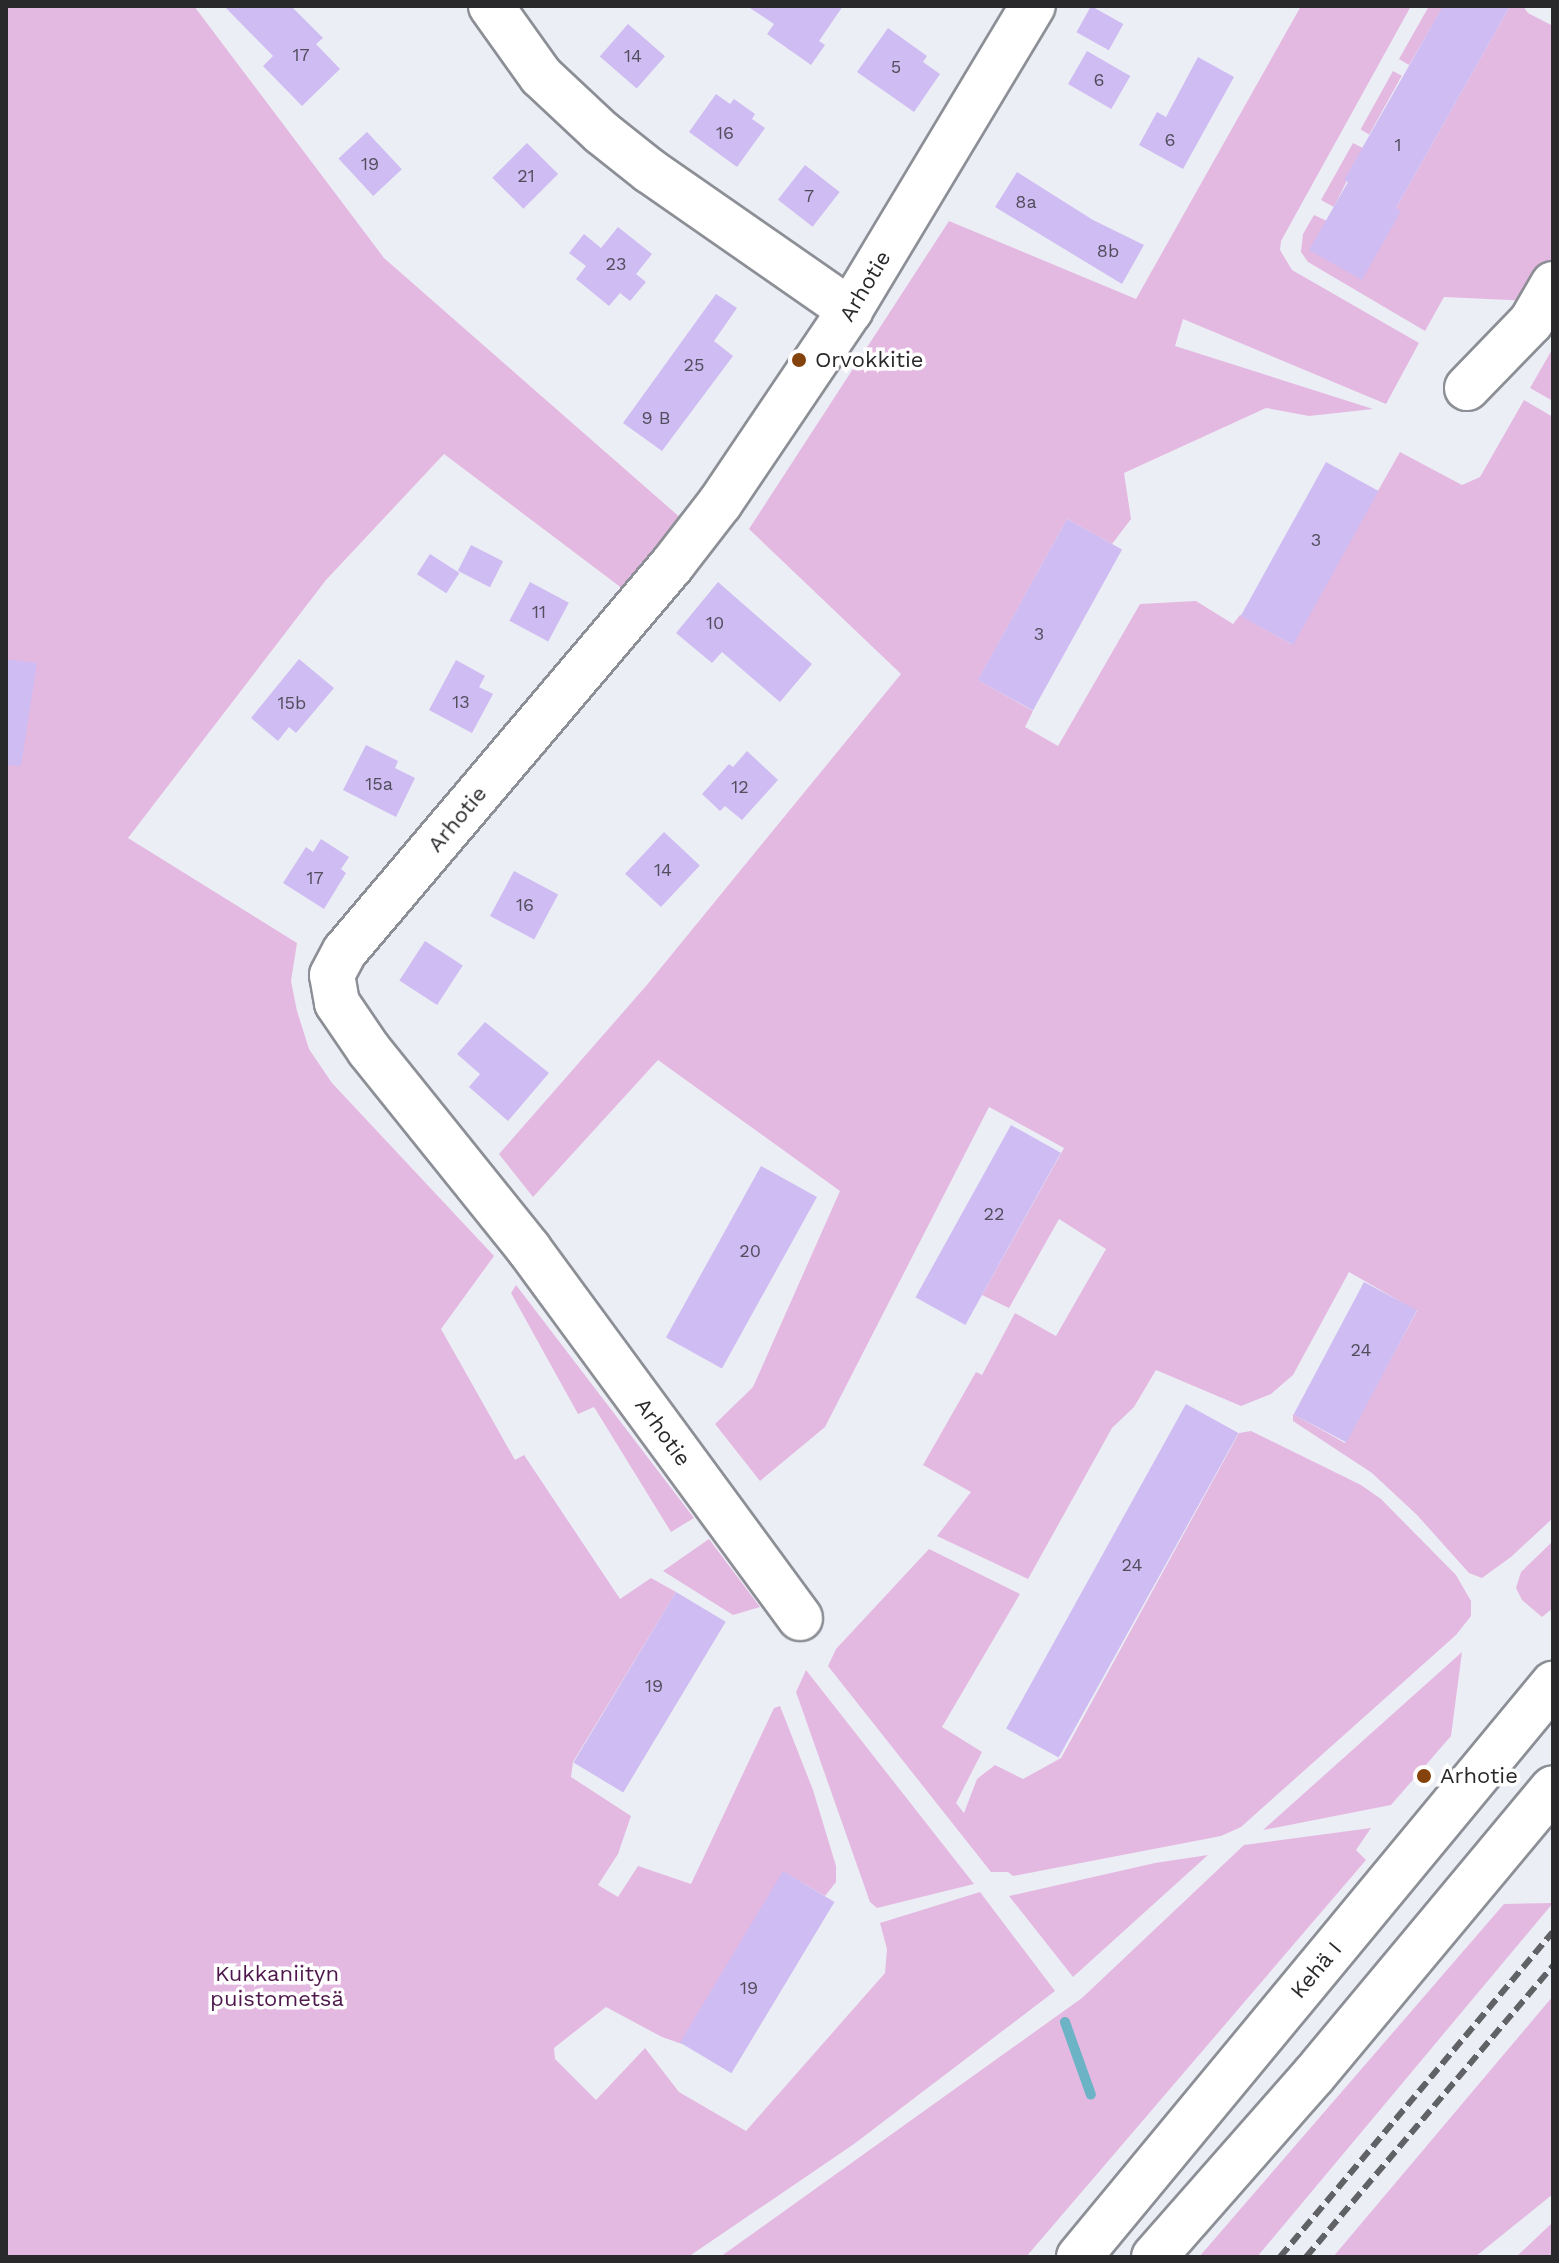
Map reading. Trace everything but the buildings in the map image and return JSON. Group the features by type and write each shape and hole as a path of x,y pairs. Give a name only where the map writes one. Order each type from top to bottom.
{"main road":[{"path":"491,6 541,76 602,133 650,171 850,310"},
{"name":"Arhotie","path":"800,1618 529,1249 369,1050 337,1003 332,975 345,951 672,565 720,503 850,310 1033,6"},
{"path":"1467,388 1531,322 1553,284"},
{"name":"Kehä I","path":"1079,2257 1553,1684"},
{"path":"1154,2257 1314,2075 1553,1788"}],"green space":[{"name":"Kukkaniityn puistometsä","path":"6,6 194,6 384,258 683,520 623,589 444,454 326,580 128,838 297,943 291,981 309,1049 332,1083 494,1256 441,1329 515,1460 524,1455 620,1599 651,1578 676,1592 573,1762 571,1777 631,1816 618,1854 598,1885 618,1897 638,1866 691,1884 774,1708 780,1706 813,1790 836,1866 836,1882 825,1896 784,1872 682,2044 662,2037 606,2007 554,2048 555,2059 596,2100 645,2048 679,2092 746,2131 885,1973 887,1949 880,1923 980,1892 1055,1991 854,2144 688,2257 6,2257"},
{"path":"1301,6 1411,6 1281,241 1280,250 1292,270 1419,343 1386,404 1183,319 1175,346 1373,409 1309,416 1266,408 1124,473 1131,519 1112,544 1067,519 978,680 1033,711 1025,727 1058,746 1140,604 1196,601 1233,624 1240,615 1291,644 1400,452 1462,485 1480,477 1524,400 1553,417 1553,1518 1511,1557 1482,1578 1469,1573 1417,1515 1372,1473 1293,1421 1293,1414 1345,1443 1417,1311 1349,1272 1293,1375 1271,1394 1241,1406 1156,1370 1134,1407 1112,1428 1028,1579 937,1536 971,1492 923,1465 976,1372 982,1375 1015,1313 1056,1336 1106,1249 1059,1219 1009,1308 982,1295 1064,1148 989,1107 825,1427 760,1481 715,1424 753,1387 840,1191 658,1060 533,1197 499,1154 646,986 901,674 749,529 949,221 1136,299"},
{"path":"1429,6 1443,7 1409,65 1399,59"},
{"path":"1510,6 1523,6 1528,13 1553,26 1553,261 1531,301 1444,297 1425,331 1308,262 1301,252 1303,234 1314,215 1327,221 1396,208"},
{"path":"1393,71 1402,76 1369,134 1361,130"},
{"path":"1353,143 1363,148 1334,207 1321,200"},
{"path":"1553,348 1553,401 1530,388"},
{"path":"516,1285 694,1518 671,1532 594,1407 578,1414 511,1293"},
{"path":"1251,1431 1361,1485 1381,1499 1456,1575 1471,1601 1471,1616 1456,1635 1241,1827 1221,1836 1013,1876 1008,1872 991,1872 828,1666 836,1649 929,1549 1020,1594 942,1727 982,1752 956,1803 964,1813 977,1779 995,1765 1023,1779 1061,1758 1239,1433"},
{"path":"709,1539 760,1607 733,1615 663,1571"},
{"path":"1553,1541 1553,1608 1542,1617 1522,1600 1516,1588 1521,1572"},
{"path":"1462,1652 1451,1736 1391,1805 1263,1830"},
{"path":"806,1670 974,1884 877,1908 870,1902 796,1692"},
{"path":"1371,1828 1356,1850 1366,1860 1026,2257 720,2257 1082,1998 1244,1845"},
{"path":"1208,1855 1073,1977 1009,1896 1155,1863"},
{"path":"1553,1903 1257,2257 1199,2257 1504,1904"},
{"path":"1553,1996 1553,2194 1475,2257 1333,2257"},
{"path":"1553,2222 1553,2257 1516,2257"}],"waterway":[{"path":"1065,2022 1091,2095"}],"railway":[{"path":"1280,2257 1553,1932"},
{"path":"1306,2257 1553,1966"}],"place":[{"name":"Orvokkitie","path":"799,360"},
{"name":"Arhotie","path":"1424,1776"}]}
